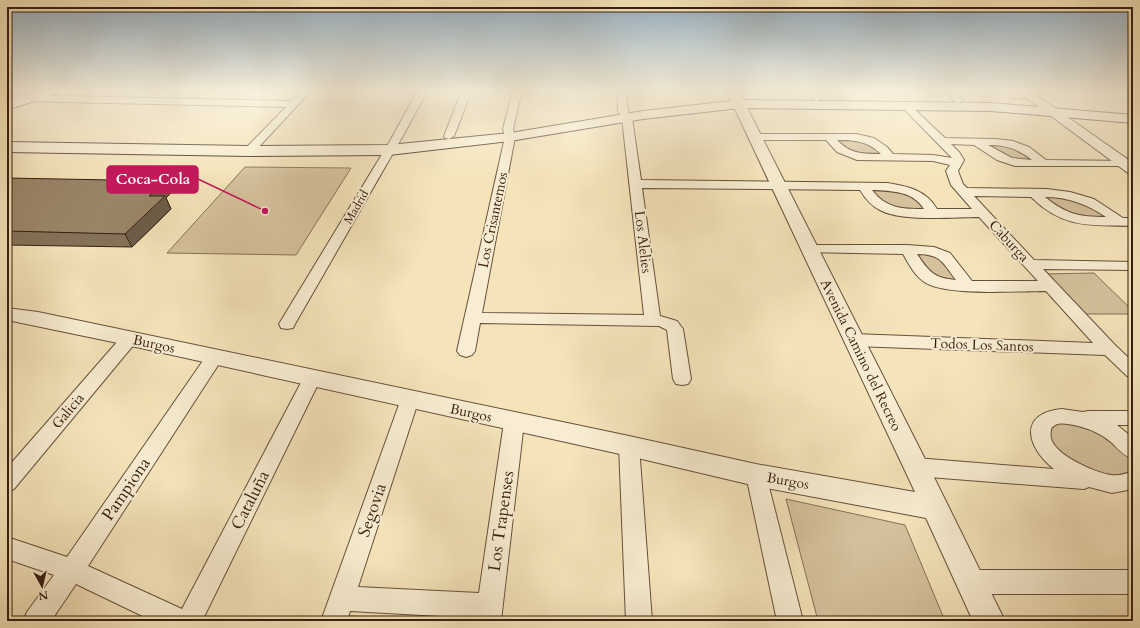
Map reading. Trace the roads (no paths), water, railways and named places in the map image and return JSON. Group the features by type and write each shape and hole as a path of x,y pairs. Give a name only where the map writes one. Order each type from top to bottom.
{"main road":[{"path":"7,147 392,146 509,133 593,119"},
{"path":"392,146 449,136 509,133"},
{"path":"7,139 253,147"}],"street":[{"path":"253,147 279,119"},
{"name":"Madrid","path":"287,324 407,119"},
{"path":"449,136 455,119"},
{"name":"Los Crisantemos","path":"466,350 512,119"},
{"name":"Los Alelies","path":"626,119 636,184 653,320"},
{"name":"Avenida Camino del Recreo","path":"746,119 916,467 989,621"},
{"path":"829,137 837,147 849,154 866,158 890,157 938,159 957,163 958,160 955,154 920,119"},
{"path":"1062,119 1128,167"},
{"path":"755,137 855,137 879,144 890,157"},
{"path":"943,141 1014,144 1044,163"},
{"path":"977,142 1002,160 1020,164 1044,163 1128,167"},
{"name":"Caburga","path":"957,163 952,171 957,185 1109,349 1133,372"},
{"path":"636,184 863,186 900,188 924,198 933,213"},
{"path":"863,186 875,202 886,209 900,212 983,213"},
{"path":"964,192 1065,194 1074,196 1103,209 1126,222"},
{"path":"1034,193 1058,213 1068,218 1083,221 1126,222"},
{"path":"809,249 926,250 945,256 968,286"},
{"path":"907,250 925,277 938,284 968,286 1051,286"},
{"path":"1030,264 1133,266"},
{"name":"Burgos","path":"7,314 38,319 215,356 756,475 935,508"},
{"path":"473,318 653,320 668,322 673,325 675,329 682,379"},
{"name":"Galicia","path":"7,484 130,338"},
{"name":"Todos Los Santos","path":"854,340 1109,349"},
{"name":"Pampiona","path":"36,621 72,570 215,356"},
{"name":"Cataluña","path":"189,621 312,378"},
{"name":"Segovia","path":"334,621 410,399"},
{"path":"1096,481 1080,475 1065,466 1053,456 1045,446 1040,436 1041,428 1045,421 1054,417 1066,416 1080,418 1133,418"},
{"path":"1080,418 1110,431 1133,451"},
{"name":"Los Trapenses","path":"489,614 514,422"},
{"path":"629,446 639,621"},
{"path":"916,467 1096,481 1112,484 1125,483 1133,480"},
{"path":"756,475 790,621"},
{"path":"7,548 72,570 180,621"},
{"path":"970,582 1131,585"},
{"path":"342,598 489,614"}],"place":[{"name":"Coca-Cola","path":"265,211"}]}
